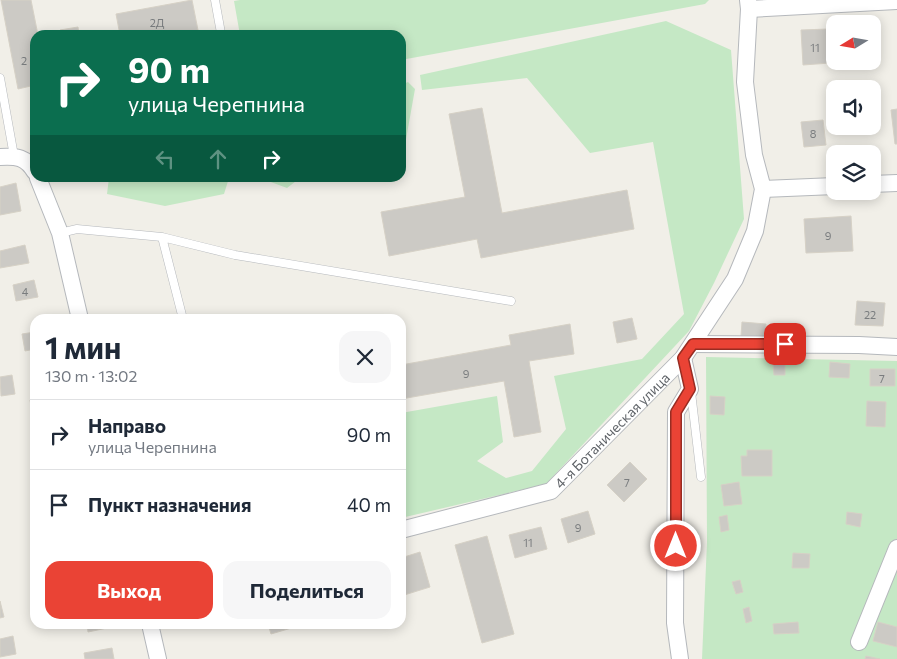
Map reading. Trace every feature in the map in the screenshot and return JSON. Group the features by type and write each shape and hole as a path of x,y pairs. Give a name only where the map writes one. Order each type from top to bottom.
{"street":[{"path":"748,4 897,1"},
{"name":"4-я Ботаническая улица","path":"406,529 551,491 683,358 693,344 735,279 754,231 763,189 754,155 745,82 748,4"},
{"path":"4,157 30,164"},
{"path":"40,182 60,233 79,314"},
{"path":"881,184 897,183"},
{"path":"763,189 826,186"},
{"path":"693,344 897,347"},
{"path":"680,659 675,623 676,412 690,389 683,358"},
{"path":"859,642 897,548"},
{"path":"151,629 158,659"}],"lane":[{"path":"215,0 220,30"},
{"path":"0,78 4,157"},
{"path":"60,233 77,229 162,237 235,254 511,301"},
{"path":"162,237 182,314"},
{"path":"690,389 701,477"}],"green space":[{"path":"709,0 705,4 406,59 406,30 239,30 234,1"},
{"path":"666,21 731,50 744,219 689,331 546,484 406,517 406,412 497,396 503,442 477,461 506,478 532,471 566,429 554,376 642,359 684,314 653,142 590,153 527,78 422,90 420,75"},
{"path":"408,82 415,89 406,139 406,83"},
{"path":"108,182 228,182 224,194 165,206 107,194"},
{"path":"271,182 295,182 287,188"},
{"path":"706,357 897,361 897,659 702,659 707,542"}],"building":[{"path":"1,0 31,0 37,30 30,30 30,86 18,89"},
{"path":"192,0 198,30 119,30 116,14"},
{"path":"78,27 78,30 60,30"},
{"path":"826,29 826,63 803,65 801,30"},
{"path":"482,108 502,213 627,190 634,229 481,258 477,239 389,256 381,212 465,197 449,114"},
{"path":"897,109 897,144 895,144 891,110"},
{"path":"823,120 826,145 804,147 801,122"},
{"path":"16,183 21,211 0,215 0,187"},
{"path":"851,216 853,251 806,253 804,219"},
{"path":"25,245 29,263 0,268 0,251"},
{"path":"34,280 38,297 16,301 13,285"},
{"path":"857,301 885,303 883,326 855,325"},
{"path":"632,318 637,339 617,343 613,322"},
{"path":"742,322 766,324 765,337 741,336"},
{"path":"570,324 574,354 529,361 541,432 514,437 504,381 406,398 406,364 511,345 509,335"},
{"path":"30,333 30,350 25,351 22,334"},
{"path":"830,362 850,364 849,378 829,377"},
{"path":"773,363 785,363 785,375 774,375"},
{"path":"870,369 895,369 895,386 870,386"},
{"path":"12,375 15,394 1,396 0,377"},
{"path":"710,396 725,397 724,415 710,414"},
{"path":"867,401 886,402 885,427 866,426"},
{"path":"747,450 772,450 772,476 742,476 741,456 747,456"},
{"path":"630,462 647,479 624,502 607,485"},
{"path":"739,482 742,504 724,506 721,485"},
{"path":"588,511 595,534 568,543 561,519"},
{"path":"847,512 862,514 860,527 846,524"},
{"path":"727,515 729,530 721,532 719,517"},
{"path":"541,527 547,549 515,558 509,535"},
{"path":"487,536 514,634 482,643 455,545"},
{"path":"420,552 430,587 406,594 406,556"},
{"path":"793,553 810,554 809,568 792,568"},
{"path":"740,580 743,592 736,594 732,582"},
{"path":"0,601 4,617 0,618"},
{"path":"749,607 752,621 746,623 743,609"},
{"path":"798,622 799,633 774,634 773,624"},
{"path":"878,622 897,627 897,647 873,641"},
{"path":"88,629 102,629 88,632"},
{"path":"270,629 288,629 271,634"},
{"path":"13,636 16,654 0,657 0,639"},
{"path":"112,648 114,659 85,659 84,653"},
{"path":"866,656 880,659 865,659"}],"route":[{"path":"676,546 676,412 690,389 683,358 693,344 785,344"}]}
